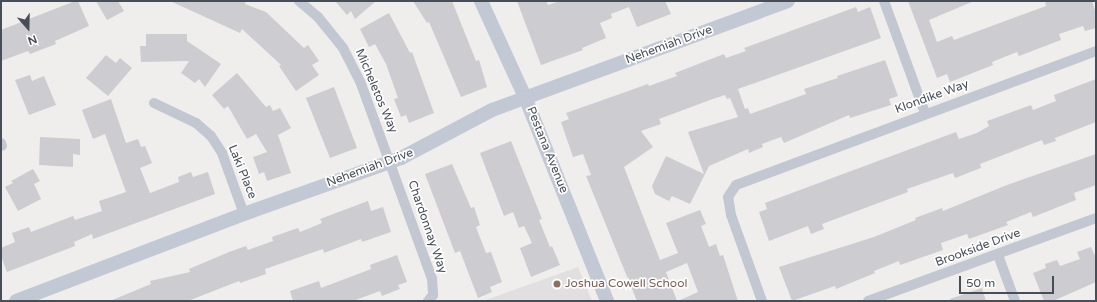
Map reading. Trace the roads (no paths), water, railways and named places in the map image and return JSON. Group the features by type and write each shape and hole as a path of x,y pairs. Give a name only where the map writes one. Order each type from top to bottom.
{"street":[{"name":"Micheletos Way","path":"299,1 318,17 343,48 360,81 391,161"},
{"name":"Pestana Avenue","path":"481,1 526,97 607,301"},
{"name":"Nehemiah Drive","path":"16,301 244,214 391,161 418,150 492,110 788,1"},
{"path":"884,1 925,113"},
{"name":"Klondike Way","path":"762,301 731,216 728,197 740,183 925,113 1096,51"},
{"name":"Laki Place","path":"154,103 196,123 211,136 222,153 244,214"},
{"name":"Chardonnay Way","path":"391,161 432,279 433,295 428,301"},
{"name":"Brookside Drive","path":"868,301 998,255 1096,218"},
{"path":"998,255 1015,301"}],"place":[{"name":"Joshua Cowell School","path":"557,284"}]}
